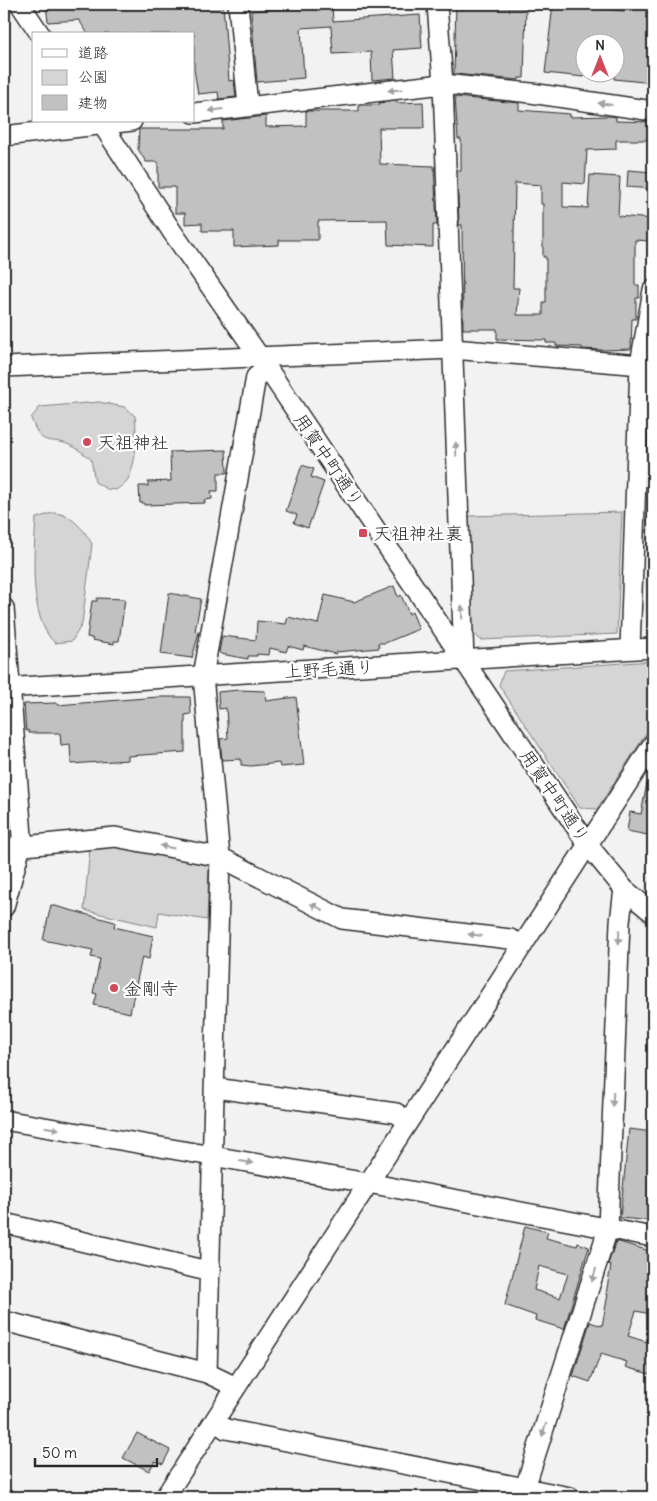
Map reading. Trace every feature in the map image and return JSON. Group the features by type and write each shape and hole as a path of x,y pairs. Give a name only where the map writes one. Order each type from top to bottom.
{"street":[{"path":"20,4 39,32"},
{"path":"238,4 248,106"},
{"path":"437,4 443,84 464,660"},
{"path":"195,113 443,84 653,111"},
{"path":"4,136 117,122"},
{"name":"用賀中町通り","path":"102,123 173,233 263,363 588,845 624,889 653,913"},
{"path":"630,649 653,290"},
{"path":"4,367 263,363 453,349 647,365"},
{"path":"207,1373 220,857 203,676 256,377 263,363"},
{"path":"4,608 13,847 4,907"},
{"name":"上野毛通り","path":"7,687 653,648"},
{"path":"165,1497 653,744"},
{"path":"13,847 115,837 220,857 342,919 510,939 523,945"},
{"path":"523,1493 608,1229 620,922 624,889"},
{"path":"215,1088 396,1113 408,1121"},
{"path":"4,1120 368,1183 653,1237"},
{"path":"4,1223 199,1269 211,1269"},
{"path":"4,1321 207,1373 236,1387"},
{"path":"215,1421 226,1429 523,1493 570,1497"}],"green space":[{"path":"99,402 124,407 135,416 136,439 133,465 127,480 116,490 107,489 95,482 91,459 80,451 70,445 42,438 31,418 40,407"},
{"path":"622,512 617,634 481,640 472,632 469,516"},
{"path":"53,513 71,519 85,533 92,544 82,624 72,641 55,643 46,632 40,618 34,566 36,518"},
{"path":"653,661 653,723 597,809 580,808 499,685 504,671"},
{"path":"114,845 204,859 209,865 207,920 159,912 157,927 84,910 90,848"}],"building":[{"path":"46,4 223,4 229,81 234,80 236,97 219,99 218,92 198,94 195,75 195,32 87,32 79,20 48,22"},
{"path":"456,4 504,4 504,7 526,8 524,78 519,78 519,80 454,74"},
{"path":"553,4 588,4 588,7 624,11 624,4 653,4 653,83 624,80 624,32 574,32 574,76 545,73"},
{"path":"332,5 333,21 420,15 422,48 393,50 395,78 372,80 371,52 333,54 331,26 301,28 304,78 257,82 251,11"},
{"path":"455,97 519,103 519,110 570,114 570,117 611,116 616,117 616,121 653,122 653,140 616,140 616,149 587,150 585,184 563,182 563,207 588,208 590,175 620,177 618,216 652,219 650,241 635,240 635,285 639,285 639,298 636,298 636,319 632,319 631,349 582,349 582,347 556,346 556,343 546,343 546,340 497,339 497,329 463,329 462,225 459,225 457,171 461,171 461,139 458,139","holes":["515,183 541,185 543,257 546,257 546,302 543,302 543,315 517,315 519,288 513,288"]},
{"path":"397,101 397,103 423,102 424,128 379,128 380,164 434,166 437,225 433,225 433,247 388,245 387,220 318,221 318,240 279,240 279,245 234,247 234,231 202,231 202,223 185,224 185,213 175,213 175,187 158,187 158,162 146,162 138,149 139,129 223,129 223,121 266,116 266,127 306,126 306,111 359,111 359,105 379,105 379,103"},
{"path":"628,170 653,172 653,189 627,187"},
{"path":"226,450 227,473 218,473 218,491 211,491 212,499 204,500 205,503 144,505 144,503 140,503 139,486 148,486 148,482 171,481 170,452"},
{"path":"302,465 314,469 311,477 324,482 308,528 294,523 297,515 286,511"},
{"path":"394,586 398,597 401,595 409,614 412,612 419,629 385,643 378,643 379,648 336,652 336,654 304,646 303,650 288,646 286,652 270,648 269,655 257,654 257,656 248,656 248,659 219,652 222,636 256,640 257,621 286,624 288,617 318,624 325,595 354,602"},
{"path":"169,593 201,599 195,631 199,632 192,658 161,654"},
{"path":"97,598 125,599 119,641 114,641 114,644 92,640 92,638 87,637 92,601 97,601"},
{"path":"239,690 265,691 266,701 296,697 304,765 280,767 279,763 251,766 241,765 241,759 222,760 220,739 228,738 226,708 219,709 218,692"},
{"path":"158,697 190,697 191,714 185,715 185,752 128,756 128,760 71,764 70,744 61,745 60,733 29,733 28,730 26,731 24,704 57,703 57,705"},
{"path":"647,783 653,783 653,836 627,831 630,812 641,814"},
{"path":"51,905 115,922 114,927 153,936 149,959 142,957 130,1013 94,1005 97,994 93,993 100,959 91,957 93,950 43,940"},
{"path":"629,1129 653,1132 653,1221 620,1218"},
{"path":"525,1226 548,1232 546,1238 577,1246 578,1243 589,1247 564,1329 535,1320 536,1316 505,1305","holes":["539,1266 568,1274 560,1298 534,1290"]},
{"path":"616,1241 653,1252 653,1301 651,1314 636,1311 628,1336 653,1344 653,1375 625,1367 627,1362 601,1354 590,1382 573,1376 590,1322 602,1326 611,1265 608,1264"},
{"path":"137,1433 170,1450 163,1464 155,1461 149,1471 123,1458"}],"place":[{"name":"天祖神社","path":"87,442"},
{"name":"天祖神社裏","path":"363,533"},
{"name":"金剛寺","path":"114,988"}]}
